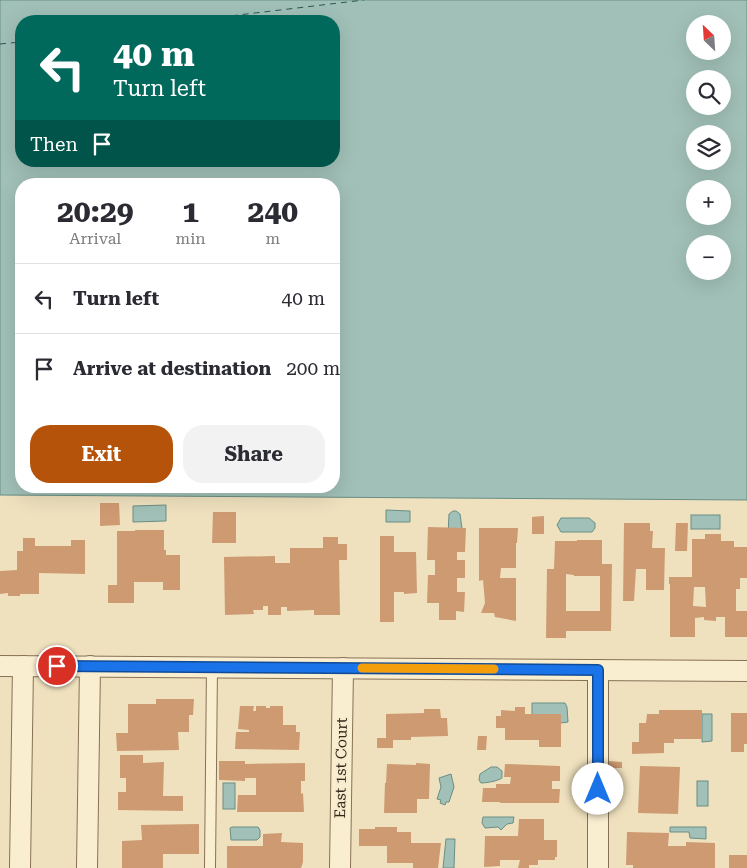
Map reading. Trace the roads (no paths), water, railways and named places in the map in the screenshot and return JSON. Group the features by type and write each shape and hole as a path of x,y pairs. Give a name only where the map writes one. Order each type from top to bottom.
{"street":[{"path":"0,666 747,671"},
{"path":"20,868 23,666"},
{"path":"87,868 90,666"},
{"name":"East 1st Court","path":"340,868 343,668"},
{"path":"598,670 598,868"}],"lane":[{"path":"210,868 212,667"}],"water":[{"path":"0,0 747,0 747,500 0,495"},
{"path":"166,505 166,521 133,522 133,506"},
{"path":"386,510 410,511 410,522 386,522"},
{"path":"453,511 460,514 463,536 448,536 449,514"},
{"path":"691,515 720,515 720,529 691,529"},
{"path":"561,518 589,518 595,523 595,528 592,532 561,532 557,525"},
{"path":"532,703 565,703 568,722 561,723 532,715"},
{"path":"702,714 712,714 712,741 702,742"},
{"path":"491,767 497,767 502,771 502,778 492,782 481,783 479,780 480,774"},
{"path":"451,774 454,787 449,802 446,802 445,805 440,803 441,800 437,799 441,787 439,778"},
{"path":"697,781 708,781 708,806 697,806"},
{"path":"223,783 235,783 235,809 223,809"},
{"path":"483,817 514,817 513,823 507,824 501,830 498,827 485,828 482,823"},
{"path":"258,827 260,837 257,840 231,840 230,828"},
{"path":"670,827 706,827 706,839 690,838 689,832 670,832"},
{"path":"446,839 455,839 454,868 443,868"}]}
